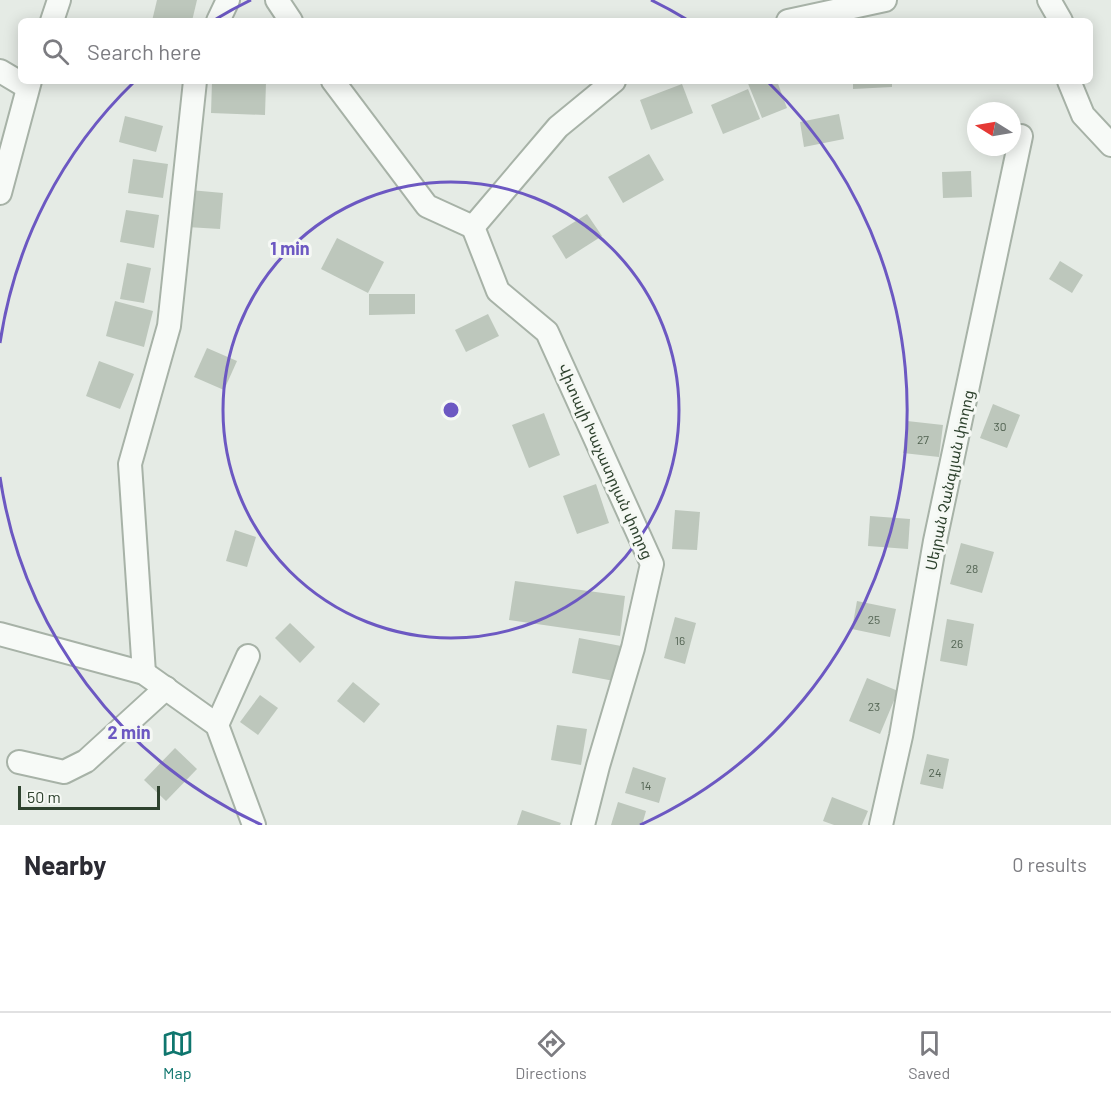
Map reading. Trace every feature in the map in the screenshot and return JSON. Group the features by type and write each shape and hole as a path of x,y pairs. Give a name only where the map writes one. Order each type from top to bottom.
{"street":[{"path":"53,18 59,0"},
{"path":"219,18 228,0"},
{"path":"277,0 289,18"},
{"path":"802,18 885,0"},
{"path":"1049,0 1059,18"},
{"path":"0,71 18,79"},
{"path":"0,193 28,84"},
{"path":"144,673 130,464 169,326 195,84"},
{"path":"335,84 427,207 473,227 558,127 610,84"},
{"path":"1070,84 1083,115 1111,145"},
{"name":"Սեյրան Չանգլյան փողոց","path":"881,825 902,736 935,541 1017,156"},
{"name":"Վիտալի Խաչատրյան փողոց","path":"473,227 498,291 547,332 652,564 633,648 598,766 584,825"},
{"path":"0,634 144,673 217,725 254,825"},
{"path":"217,725 248,656"},
{"path":"19,762 64,772 86,761 166,688"}],"building":[{"path":"157,0 197,0 193,18 153,18"},
{"path":"212,84 266,84 265,115 211,113"},
{"path":"682,84 693,113 651,130 640,100"},
{"path":"748,84 778,84 787,108 762,118"},
{"path":"853,84 892,84 892,87 853,89"},
{"path":"748,89 760,119 723,134 711,105"},
{"path":"839,114 844,139 804,147 800,122"},
{"path":"125,116 163,126 156,152 119,142"},
{"path":"649,154 664,180 623,203 608,177"},
{"path":"133,159 168,164 163,198 128,193"},
{"path":"971,171 972,197 943,198 942,172"},
{"path":"190,190 223,193 220,229 187,227"},
{"path":"126,210 159,215 154,248 120,242"},
{"path":"587,214 602,236 566,259 552,236"},
{"path":"337,238 384,262 368,293 321,269"},
{"path":"1060,261 1083,275 1072,293 1049,279"},
{"path":"127,263 151,268 144,303 120,299"},
{"path":"369,294 415,294 415,314 369,315"},
{"path":"115,301 153,311 144,347 106,336"},
{"path":"488,314 499,336 466,352 455,330"},
{"path":"207,348 237,361 224,390 194,377"},
{"path":"99,361 134,374 120,409 86,396"},
{"path":"993,404 1020,415 1007,448 980,438"},
{"path":"544,413 560,455 529,468 512,425"},
{"path":"907,421 943,425 939,457 903,453"},
{"path":"596,484 609,523 577,534 563,496"},
{"path":"675,510 700,512 697,550 672,549"},
{"path":"870,516 910,519 908,549 868,546"},
{"path":"235,530 256,537 247,567 226,561"},
{"path":"961,543 994,552 982,593 950,584"},
{"path":"515,581 625,596 620,636 509,620"},
{"path":"857,601 896,609 890,637 852,629"},
{"path":"675,617 696,623 685,664 664,658"},
{"path":"947,619 974,624 967,666 940,661"},
{"path":"290,623 315,647 300,663 275,638"},
{"path":"579,638 621,646 614,681 572,673"},
{"path":"867,678 898,691 880,734 849,721"},
{"path":"353,682 380,704 364,723 337,701"},
{"path":"260,695 278,708 258,735 240,722"},
{"path":"557,725 587,729 581,765 551,760"},
{"path":"175,748 197,769 166,801 144,780"},
{"path":"927,754 949,759 943,789 920,784"},
{"path":"633,767 666,778 659,803 625,793"},
{"path":"832,797 868,811 862,825 834,825 823,821"},
{"path":"618,802 646,811 642,825 611,825"},
{"path":"522,810 561,823 560,825 517,825"}]}
